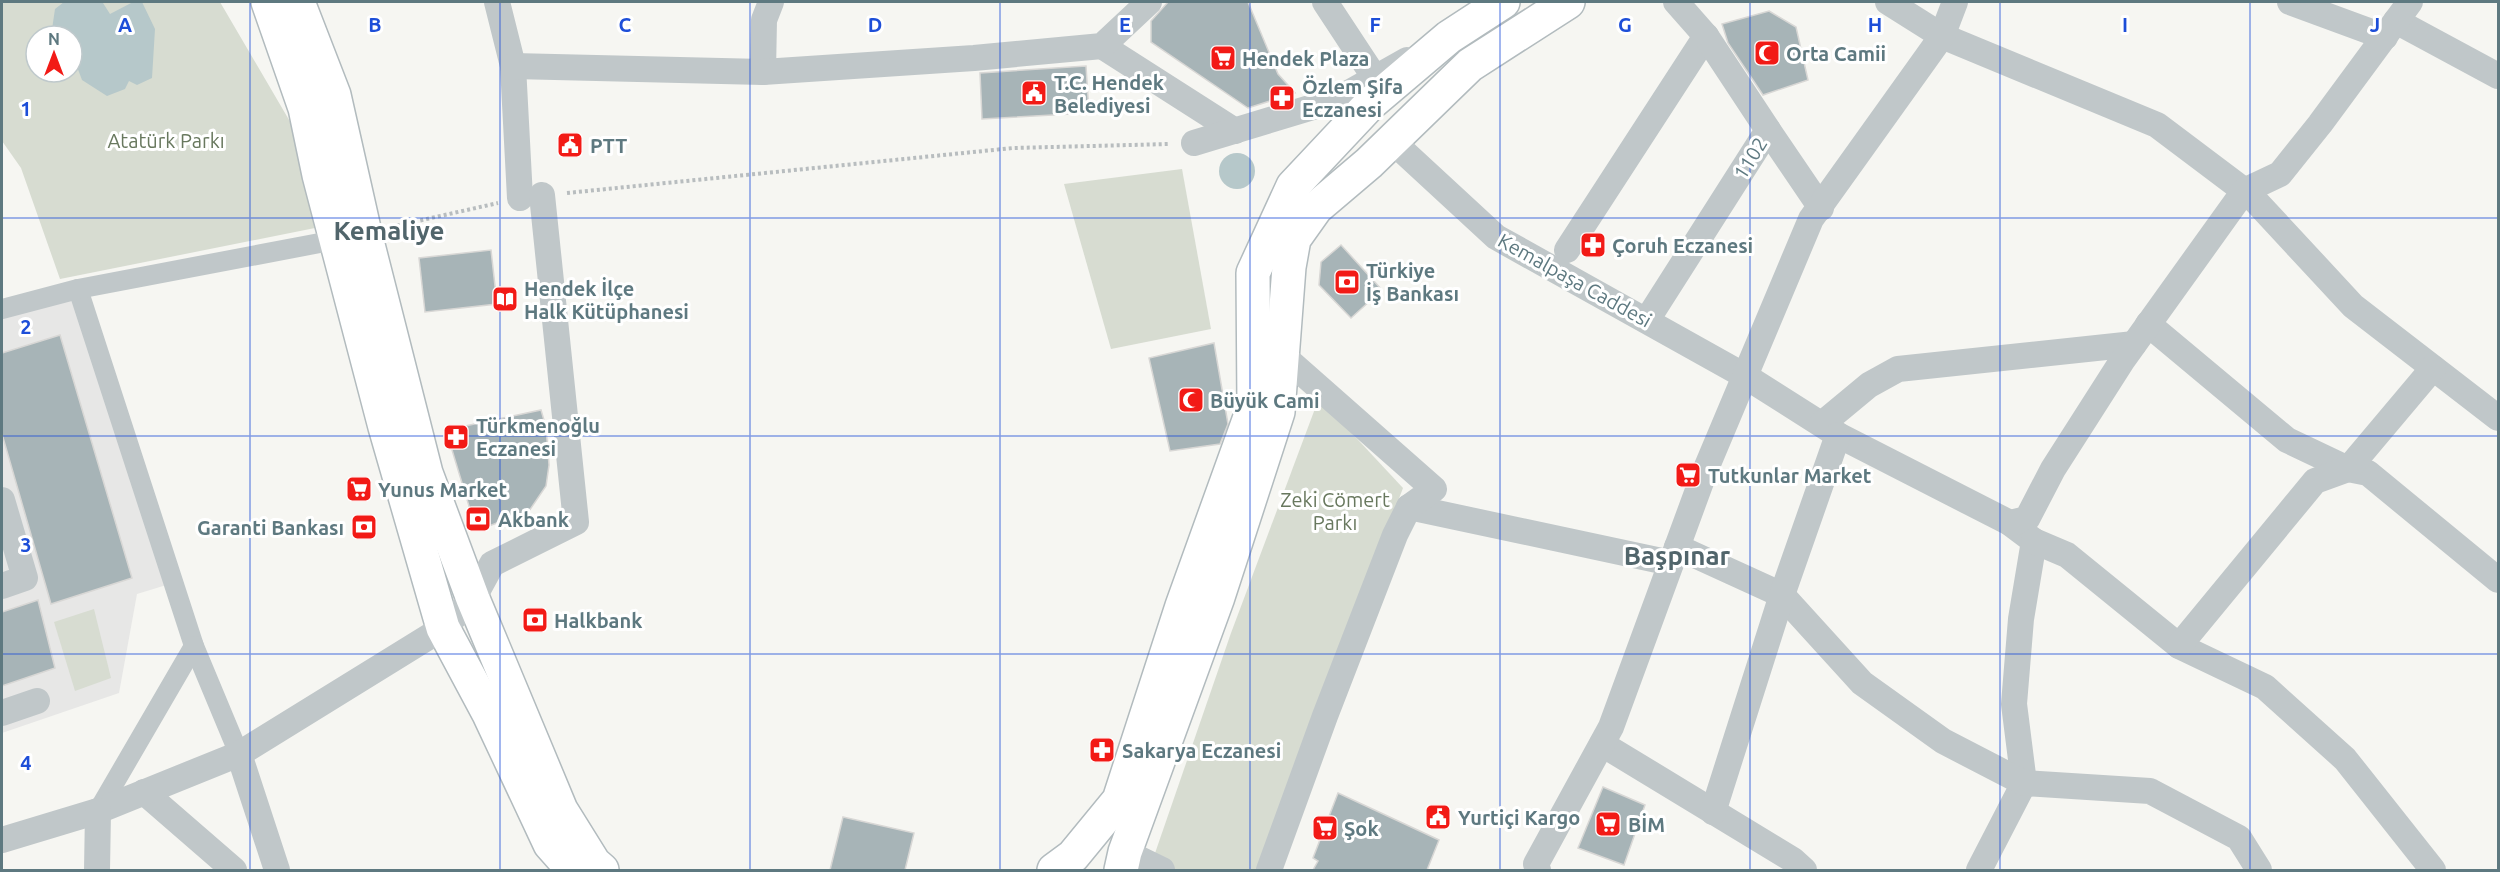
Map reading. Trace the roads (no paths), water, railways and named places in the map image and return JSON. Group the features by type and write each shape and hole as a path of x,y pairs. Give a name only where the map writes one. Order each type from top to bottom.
{"main road":[{"path":"268,2 305,108 319,175 351,237 426,473 473,599 561,810 594,863 602,870"},
{"path":"298,2 334,95 351,237 384,427 443,628 489,714 550,844 573,870"},
{"path":"1054,870 1073,856 1119,800 1182,606 1254,406 1253,273 1293,186 1371,103 1449,37 1503,2"},
{"path":"1123,861 1218,597 1278,412 1289,267 1294,239 1316,208 1392,141 1470,65 1568,2"},
{"path":"1119,800 1123,861"},
{"path":"1096,870 1123,861"}],"street":[{"path":"2,840 98,811 239,754 443,628 473,599 492,564 576,522 513,66 497,2"},
{"path":"763,72 764,20 771,2"},
{"path":"513,66 763,72 974,58 1102,46 1149,2"},
{"path":"1325,2 1375,78"},
{"name":"1102","path":"1647,320 1768,130 1706,36 1677,2"},
{"path":"1888,2 1942,36 2157,125 2244,191 2353,306 2499,418"},
{"path":"1538,870 1536,864 1611,727 1705,471 1811,219 1942,36 1955,2"},
{"path":"2290,2 2397,20 2499,76"},
{"path":"2010,523 2027,519 2053,469 2141,334 2244,191 2280,174 2397,20"},
{"path":"1567,250 1706,36"},
{"path":"1194,143 1336,100 1449,37"},
{"path":"1102,46 1235,131"},
{"path":"1768,130 1821,208"},
{"name":"Kemalpaşa Caddesi","path":"1392,141 1496,237 1746,376 1830,429 2010,523 2034,541 2067,555 2179,646 2265,687 2345,759 2433,870"},
{"path":"2,309 78,289 351,237"},
{"path":"78,289 194,646 239,754 277,870"},
{"path":"1713,812 1782,595 1830,429 1869,385 1898,369 2141,334 2287,440 2348,470 2368,473 2499,580"},
{"path":"1269,870 1324,716 1395,535 1409,507 1434,489 1283,346"},
{"path":"2179,646 2315,481 2348,470 2433,368"},
{"path":"2,500 25,578 2,586"},
{"path":"1409,507 1674,555 1782,595 1862,682 1943,741 2024,783 2150,791 2239,838 2259,870"},
{"path":"1979,870 2024,783 2014,704 2021,619 2034,541"},
{"path":"98,870 98,811 194,646"},
{"path":"2,713 37,701"},
{"path":"1602,744 1793,860 1804,870"},
{"path":"144,792 234,870"},
{"path":"1123,861 1162,870"}],"place":[{"name":"Orta Camii","path":"1767,53"},
{"name":"Hendek Plaza","path":"1223,58"},
{"name":"T.C. Hendek Belediyesi","path":"1034,93"},
{"name":"Özlem Şifa Eczanesi","path":"1282,98"},
{"name":"PTT","path":"570,145"},
{"name":"Çoruh Eczanesi","path":"1593,245"},
{"name":"Türkiye İş Bankası","path":"1347,282"},
{"name":"Hendek İlçe Halk Kütüphanesi","path":"505,299"},
{"name":"Büyük Cami","path":"1191,400"},
{"name":"Türkmenoğlu Eczanesi","path":"456,437"},
{"name":"Tutkunlar Market","path":"1688,475"},
{"name":"Yunus Market","path":"359,489"},
{"name":"Akbank","path":"478,519"},
{"name":"Garanti Bankası","path":"364,527"},
{"name":"Halkbank","path":"535,620"},
{"name":"Sakarya Eczanesi","path":"1102,750"},
{"name":"Yurtiçi Kargo","path":"1438,817"},
{"name":"BİM","path":"1608,824"},
{"name":"Şok","path":"1325,828"}],"district":[{"name":"Kemaliye","path":"389,230"},
{"name":"Başpınar","path":"1677,555"}],"park label":[{"name":"Atatürk Parkı","path":"166,140"},
{"name":"Zeki Cömert Parkı","path":"1335,510"}]}
